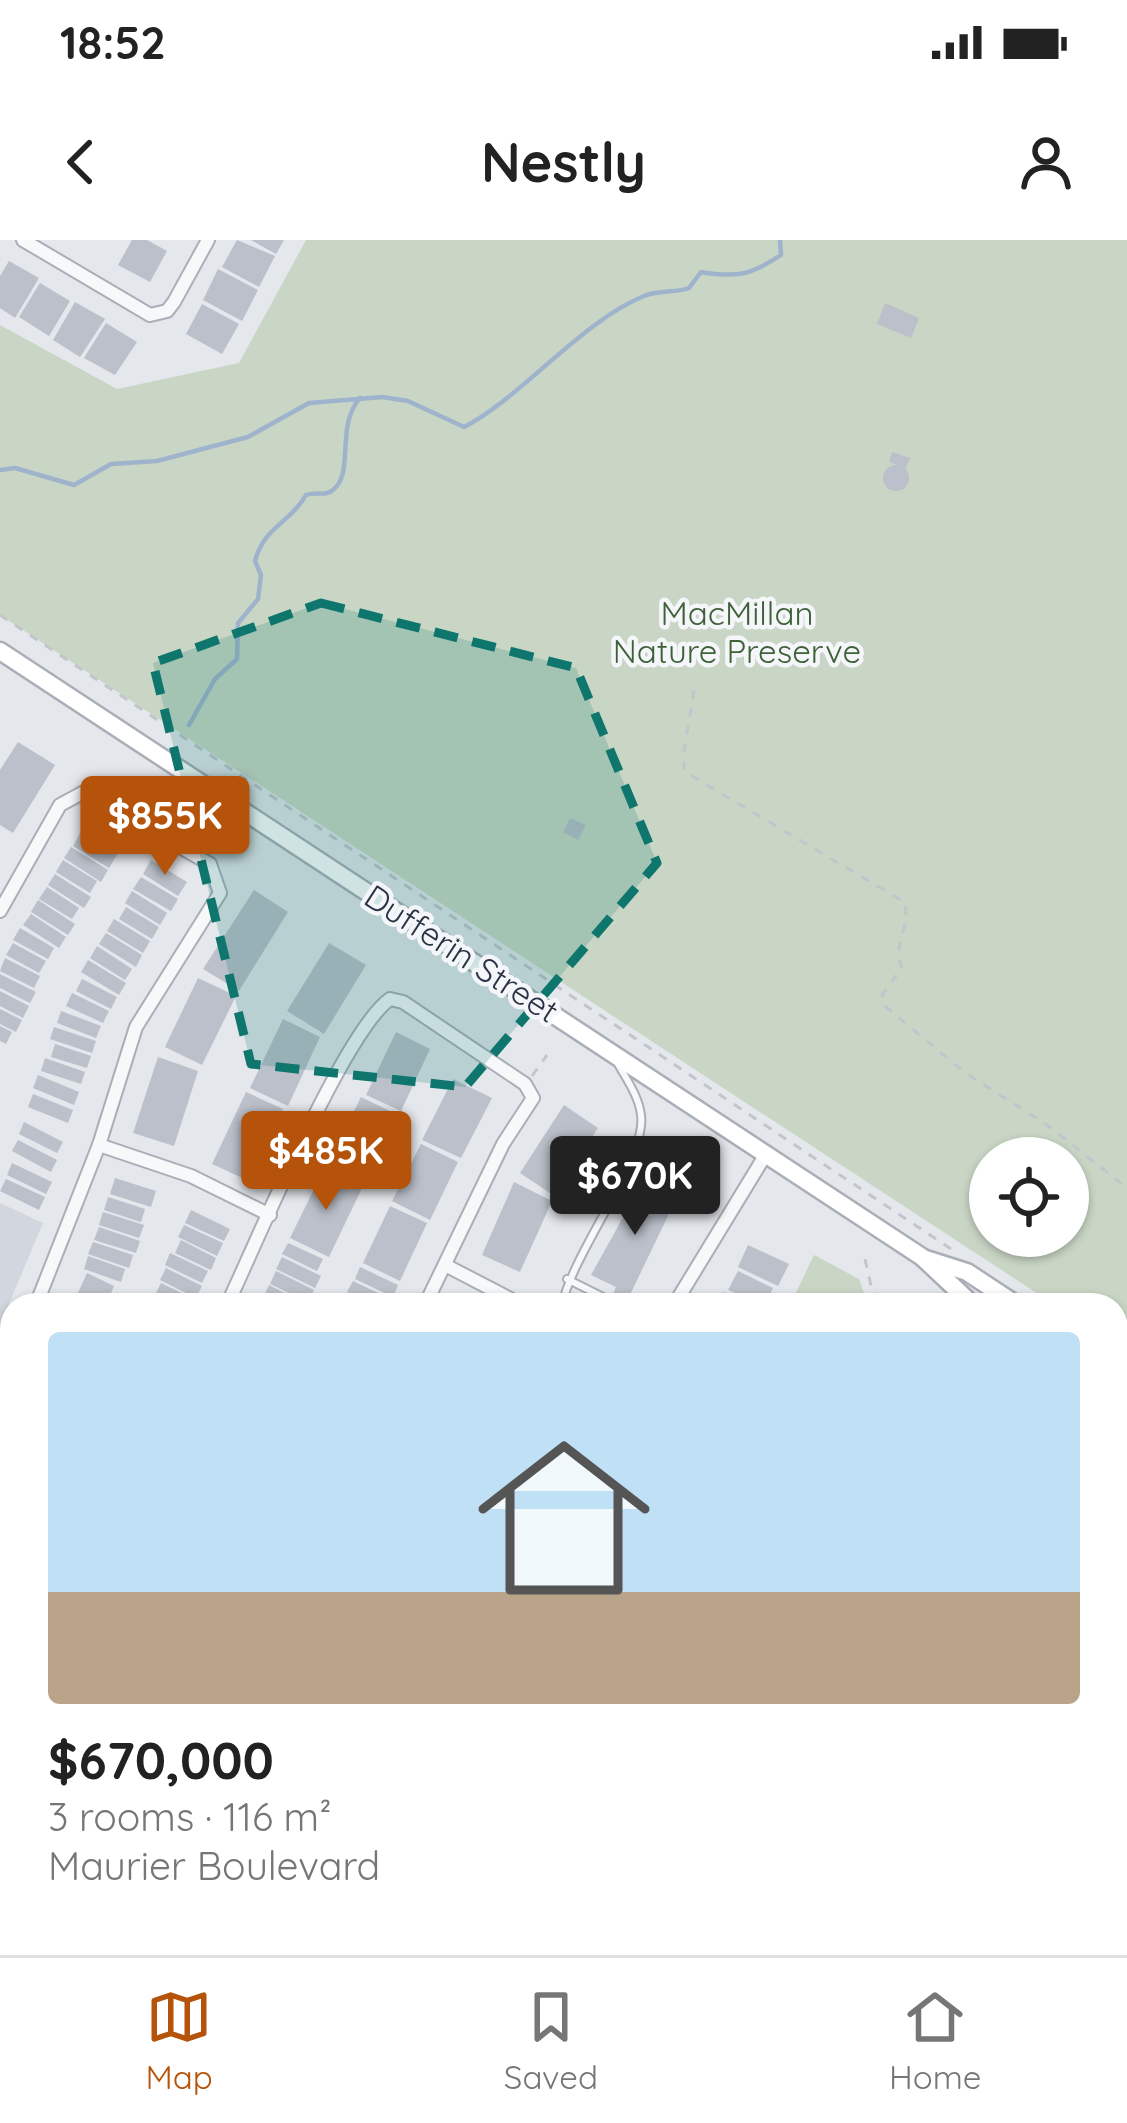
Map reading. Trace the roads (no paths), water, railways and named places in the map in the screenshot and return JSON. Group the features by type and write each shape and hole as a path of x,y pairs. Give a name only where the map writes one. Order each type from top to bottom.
{"main road":[{"name":"Dufferin Street","path":"0,651 922,1257 960,1293"},
{"name":"Dufferin Street","path":"922,1257 967,1271 999,1293"}],"street":[{"path":"23,240 150,315 167,311 208,240"},
{"path":"0,911 60,805 84,791 210,864 219,880 220,893 136,1027 99,1145 41,1293"},
{"path":"233,1293 367,1023 390,999 404,1002 525,1084 533,1098 503,1144 431,1293"},
{"path":"99,1145 190,1176 270,1215"},
{"path":"681,1293 766,1154"},
{"path":"445,1265 499,1293"}],"lane":[{"path":"564,1293 567,1279 632,1154 641,1115 610,1050"},
{"path":"567,1279 595,1293"}],"waterway":[{"path":"0,470 15,468 74,485 111,464 157,461 248,437 309,403 382,397 408,401 464,427 621,308 649,294 689,288 701,272 734,275 752,271 781,255 780,240"},
{"path":"189,725 215,679 237,659 238,623 258,599 261,575 255,561 265,540 306,495 330,492 339,482 348,422 360,398"}],"park label":[{"name":"MacMillan Nature Preserve","path":"737,631"}]}
